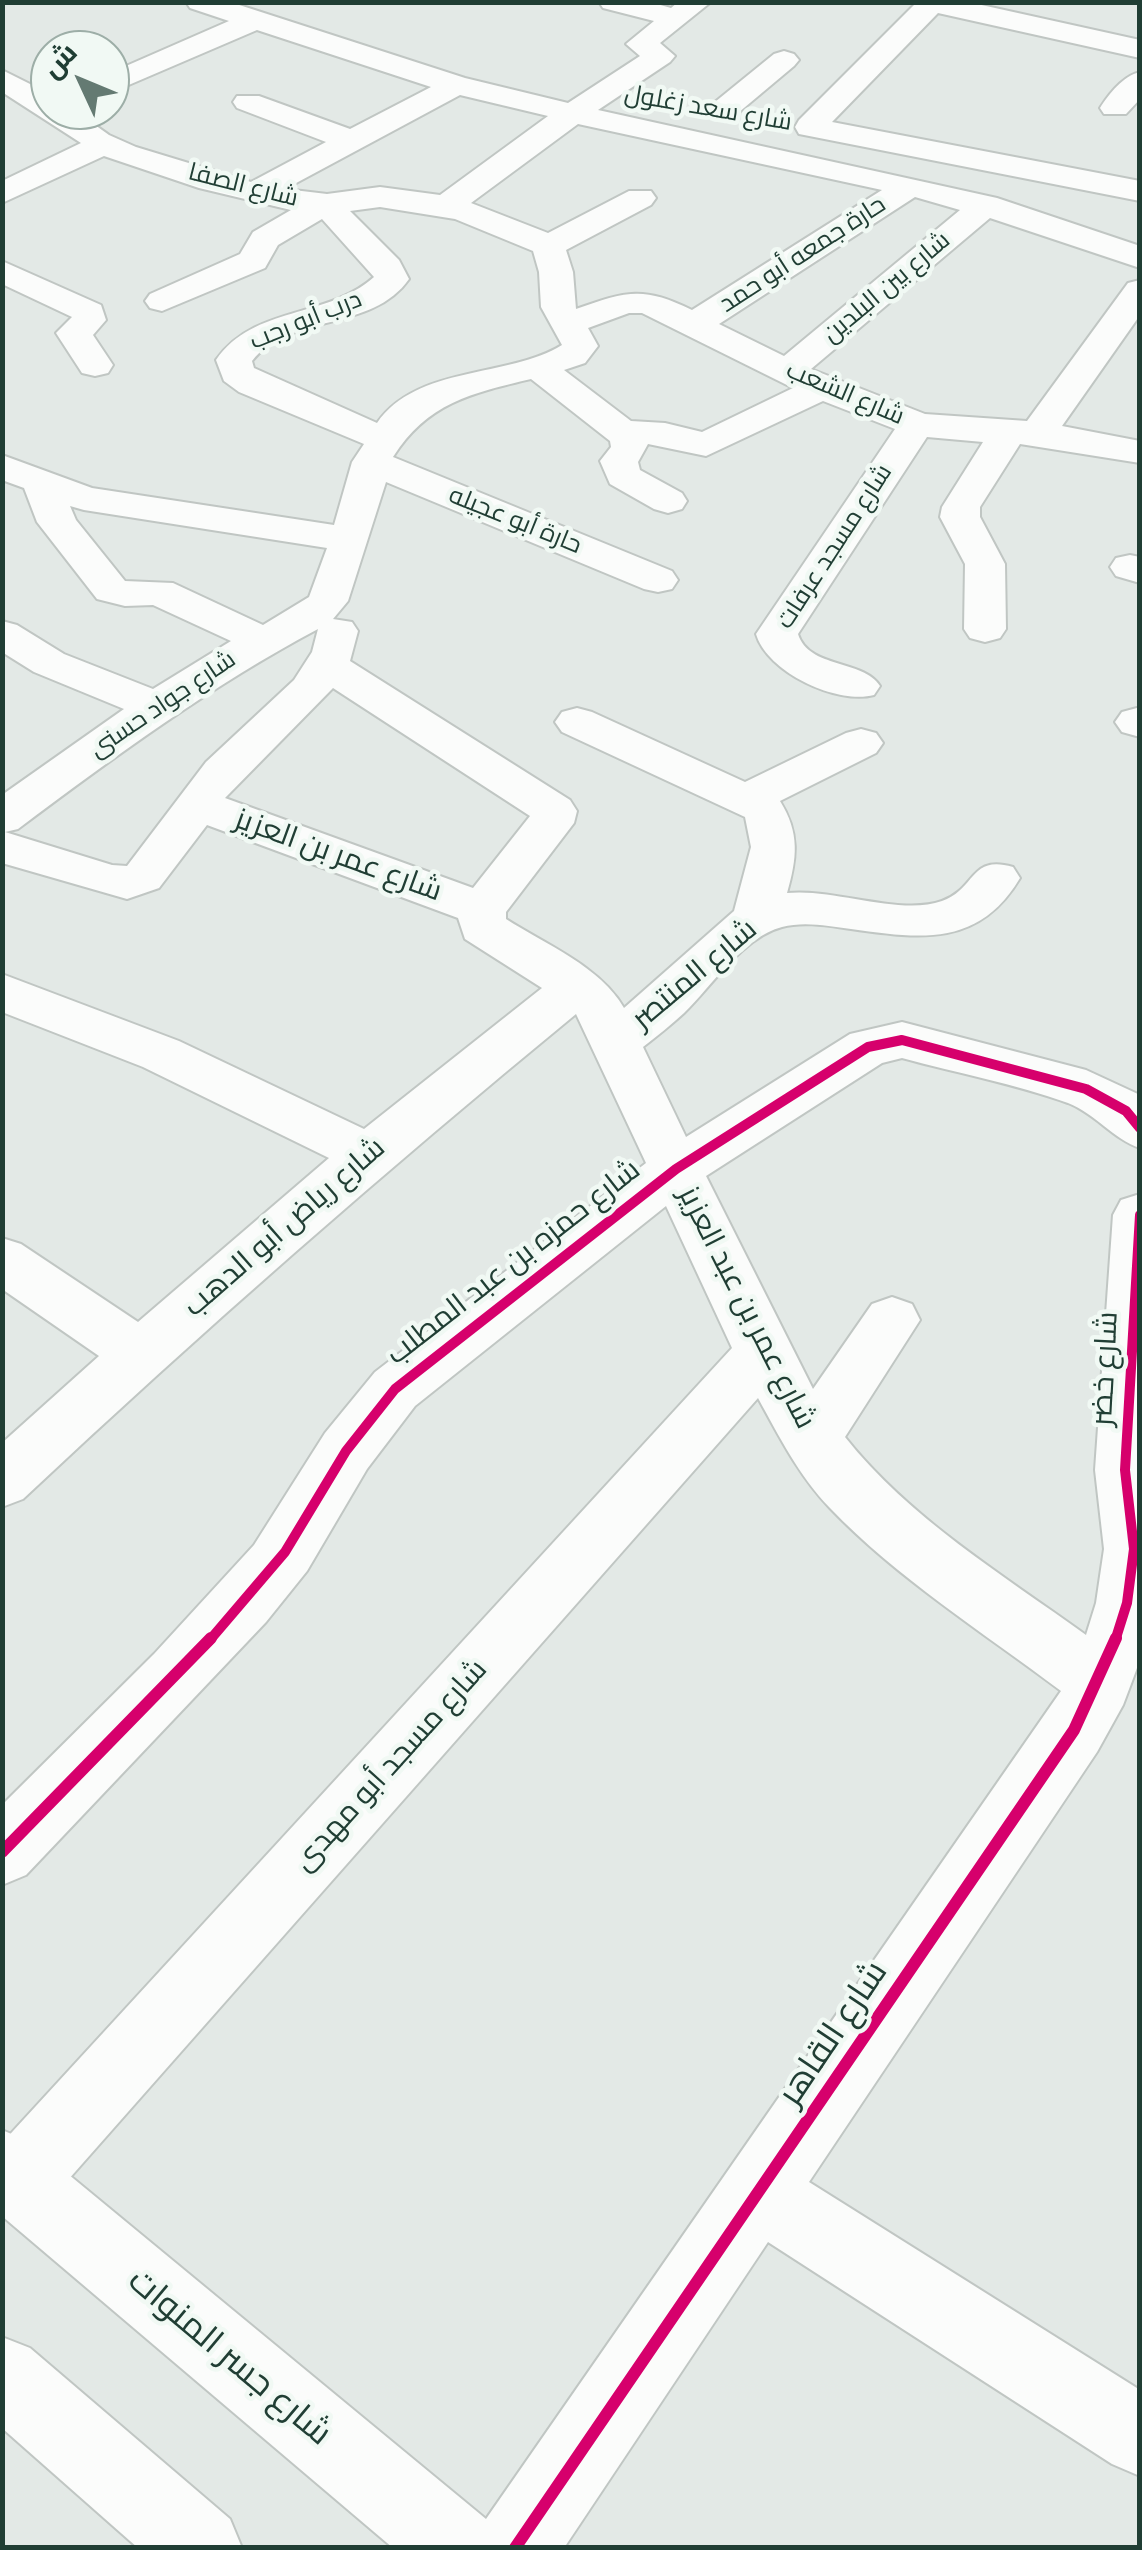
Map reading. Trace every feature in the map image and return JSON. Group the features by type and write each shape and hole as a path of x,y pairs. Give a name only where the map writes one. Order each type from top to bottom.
{"street":[{"name":"شارع سعد زغلول","path":"282,2 435,48 640,98"},
{"path":"614,2 688,10"},
{"path":"810,128 932,3 1140,49"},
{"name":"شارع سعد زغلول","path":"208,4 456,85 986,205 1140,258"},
{"path":"444,207 571,114 660,56 642,44 688,10"},
{"path":"130,75 253,21"},
{"path":"721,112 784,60"},
{"path":"1115,108 1140,81"},
{"path":"258,192 456,85"},
{"name":"شارع الصفا","path":"28,99 104,144 258,192 325,204 380,198 444,207"},
{"path":"248,102 353,140"},
{"name":"شارع سعد زغلول","path":"689,107 1140,191"},
{"path":"2,193 104,144"},
{"name":"حارة جمعه أبو حمد","path":"695,324 910,186"},
{"path":"548,246 640,198"},
{"path":"162,301 253,261 266,239 325,204"},
{"name":"درب أبو رجب","path":"325,204 386,267 392,279 372,294 296,326 256,336 240,347 234,360 238,373 252,384 377,450"},
{"name":"شارع بين البلدين","path":"787,371 986,205"},
{"path":"2,848 127,883 149,872 223,770 301,698 328,666 337,644 338,621 328,600 377,450 395,424 437,396 462,385 538,367 578,350 578,340 558,307 556,272 548,246 487,218 444,207"},
{"path":"2,272 89,312 89,320 74,333 95,365"},
{"path":"985,629 985,564 975,538 960,517 962,507 1140,290"},
{"name":"شارع الشعب","path":"566,324 640,301 656,304 820,388 917,424 1023,433 1140,452"},
{"path":"538,367 622,432 630,443 619,461 622,476 668,501"},
{"path":"622,432 665,434 706,445 820,388"},
{"name":"شارع مسجد عرفات","path":"860,686 788,656 777,642 777,634 917,424"},
{"name":"حارة أبو عجيله","path":"377,450 658,580"},
{"path":"2,466 84,498 347,539"},
{"path":"42,484 57,522 112,590 125,594 159,592 265,641"},
{"name":"شارع جواد حسنى","path":"2,818 222,663 296,627 328,600"},
{"path":"2,634 49,664 158,706"},
{"path":"328,666 747,799 772,820 776,835 755,919"},
{"path":"482,908 554,817 548,805 552,739"},
{"path":"747,799 861,743"},
{"name":"شارع عمر بن العزيز","path":"195,804 482,908"},
{"name":"شارع المنتصر","path":"616,1040 661,1006 755,919 800,909 928,922 953,917 973,907 998,878"},
{"name":"شارع عمر بن عبد العزيز","path":"482,908 482,927 578,988 598,1006 762,1353 812,1439 850,1490 920,1549 1101,1684"},
{"name":"شارع رياض أبو الدهب","path":"2,1481 140,1354 369,1154 578,988"},
{"path":"2,992 161,1054 369,1154"},
{"name":"شارع حمزه بن عبد المطلب","path":"2,1852 256,1588 318,1506 338,1463 364,1424 395,1388 676,1169 868,1047 902,1040 1086,1089 1126,1111 1140,1128"},
{"name":"شارع خضر","path":"1136,1525 1126,1498 1125,1470 1140,1216"},
{"path":"12,1281 140,1354"},
{"path":"812,1439 892,1320"},
{"name":"شارع مسجد أبو مهدى","path":"10,2173 762,1353"},
{"name":"شارع القاهر","path":"515,2548 1074,1730 1101,1684 1132,1571 1136,1525"},
{"name":"شارع جسر المنوات","path":"10,2173 457,2548"},
{"path":"760,2193 1135,2418"},
{"path":"2,2376 201,2548"}],"cycle path":[{"path":"2,1852 244,1602 285,1552 346,1451 395,1389 676,1169 868,1047 902,1040 1086,1089 1126,1111 1140,1128"},
{"path":"515,2548 1074,1730 1098,1683 1119,1630 1132,1575 1133,1523 1125,1470 1140,1215"}]}
